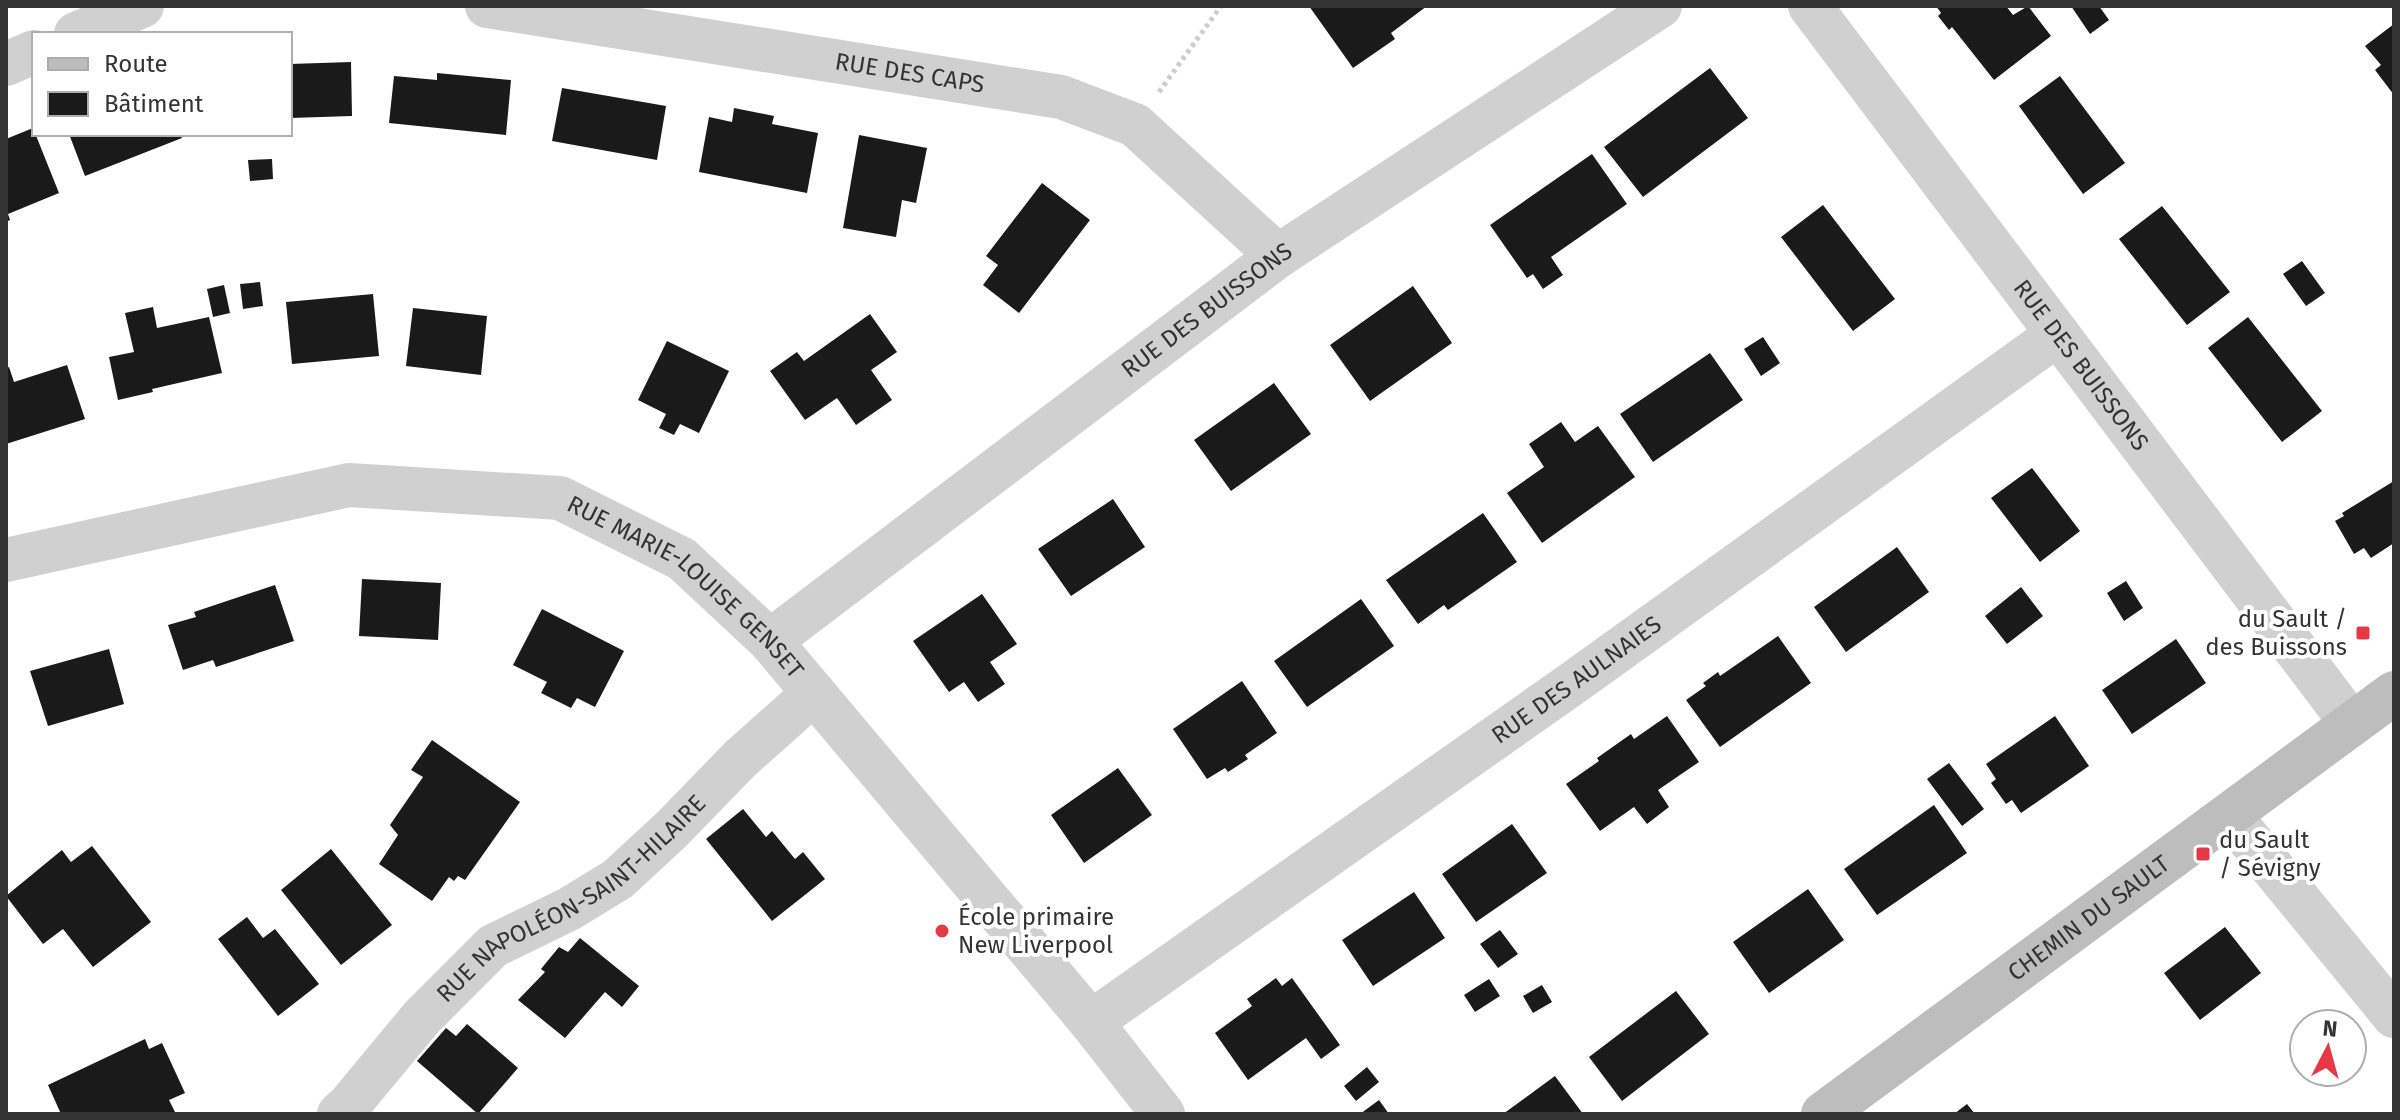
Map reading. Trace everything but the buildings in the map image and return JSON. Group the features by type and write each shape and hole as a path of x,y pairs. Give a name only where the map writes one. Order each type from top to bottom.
{"street":[{"path":"81,32 142,6"},
{"name":"RUE DES CAPS","path":"487,6 1061,97 1135,125 1278,256"},
{"name":"RUE DES BUISSONS","path":"770,641 1278,256 1660,6"},
{"name":"RUE DES BUISSONS","path":"1810,6 2352,724"},
{"path":"6,64 32,53"},
{"name":"RUE DES AULNAIES","path":"1091,1022 1573,683 2058,334"},
{"name":"RUE MARIE-LOUISE GENSET","path":"6,560 349,485 560,498 682,559 770,641 1091,1022 1163,1114"},
{"name":"RUE NAPOLÉON-SAINT-HILAIRE","path":"339,1114 422,1017 493,946 569,909 618,879 740,759 814,693"},
{"name":"CHEMIN DU SAULT","path":"1823,1114 2394,693"},
{"path":"2230,816 2394,1016"}],"path":[{"path":"1135,125 1221,6"}],"place":[{"name":"du Sault / des Buissons","path":"2363,633"},
{"name":"du Sault / Sévigny","path":"2203,854"},
{"name":"École primaire New Liverpool","path":"942,931"}]}
